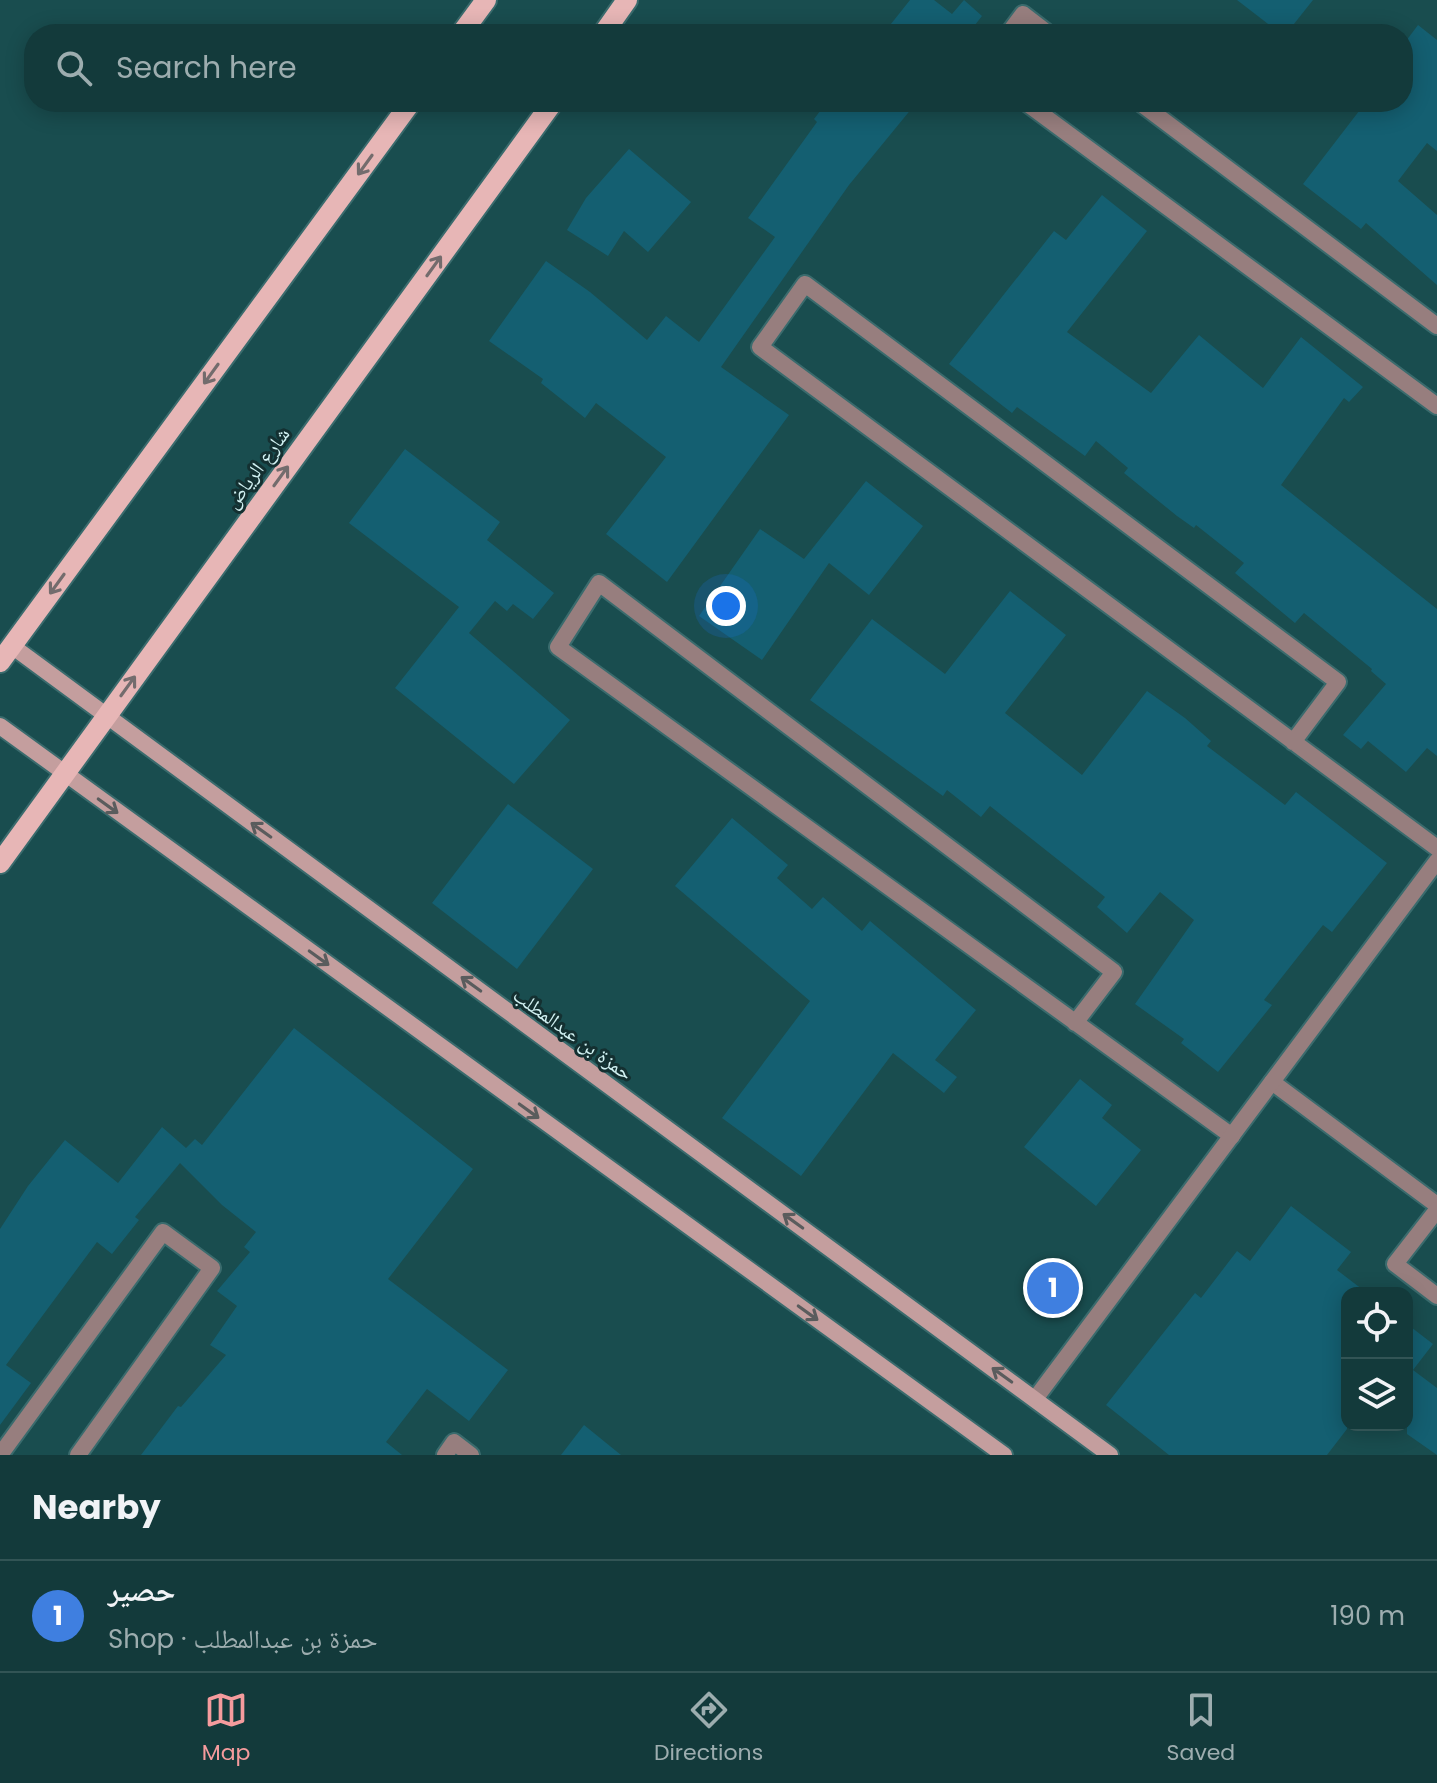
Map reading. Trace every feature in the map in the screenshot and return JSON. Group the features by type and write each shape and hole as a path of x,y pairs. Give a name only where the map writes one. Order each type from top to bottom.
{"main road":[{"path":"468,24 486,0"},
{"path":"610,24 627,0"},
{"path":"6,654 404,112"},
{"name":"شارع الرياض","path":"0,863 546,112"}],"street":[{"path":"1016,24 1023,14 1036,24"},
{"path":"1039,112 1437,406"},
{"path":"1152,112 1437,326"},
{"path":"1293,742 1338,682 805,284 760,347 1293,742 1437,848"},
{"path":"1075,1023 1114,972 599,583 558,647 1075,1023 1232,1136"},
{"name":"حمزة بن عبدالمطلب","path":"6,654 106,716 1110,1455"},
{"path":"0,726 1004,1455"},
{"path":"1035,1399 1437,861"},
{"path":"1272,1082 1437,1208 1395,1264 1437,1296"},
{"path":"0,1455 163,1232 212,1268 78,1455"},
{"path":"445,1455 454,1442 471,1455"}],"building":[{"path":"910,0 934,0 952,14 964,0 982,16 976,24 891,24"},
{"path":"1237,0 1313,0 1294,24 1268,24"},
{"path":"1418,25 1437,40 1437,151 1427,143 1398,181 1437,215 1437,285 1366,223 1361,229 1303,184 1358,112 1413,112 1413,32"},
{"path":"819,112 909,112 849,185 721,367 789,415 667,582 606,534 666,457 596,403 585,418 541,383 543,379 489,341 546,261 590,292 647,340 666,316 699,342 775,237 748,218 817,122 814,119"},
{"path":"629,149 691,202 648,252 624,231 608,256 567,230 586,198"},
{"path":"1102,195 1147,231 1067,332 1151,393 1199,335 1263,388 1301,337 1363,387 1349,402 1344,398 1281,485 1437,609 1437,756 1427,748 1406,772 1368,741 1361,749 1343,735 1386,684 1372,669 1304,613 1295,623 1235,573 1244,563 1196,525 1194,528 1177,516 1124,473 1128,468 1096,441 1085,456 1017,407 1012,413 949,364 1054,231 1066,240"},
{"path":"405,449 500,522 487,540 554,593 533,619 513,604 507,611 495,601 469,633 570,720 514,784 395,688 459,607 349,523"},
{"path":"866,481 923,526 869,595 829,563 762,660 699,616 760,529 804,559"},
{"path":"1010,591 1066,635 1005,713 1082,775 1147,691 1211,741 1207,746 1285,805 1296,792 1387,863 1332,932 1323,925 1264,1000 1272,1005 1218,1072 1181,1043 1184,1039 1135,1004 1194,920 1160,892 1127,933 1097,907 1105,897 990,806 981,817 947,790 943,796 810,700 872,619 945,674"},
{"path":"508,804 593,869 517,969 432,903"},
{"path":"732,818 788,865 777,878 812,909 823,897 862,931 870,921 976,1010 935,1060 957,1077 944,1093 893,1053 801,1176 722,1118 810,1001 675,886"},
{"path":"294,1028 473,1169 388,1279 508,1370 469,1421 427,1389 386,1442 402,1455 141,1455 178,1406 181,1407 226,1355 210,1345 237,1306 217,1291 250,1252 244,1247 256,1232 222,1205 180,1163 135,1217 139,1220 112,1254 97,1242 6,1365 31,1383 0,1425 0,1229 28,1186 65,1140 118,1183 162,1127 186,1148 195,1139 202,1145"},
{"path":"1080,1079 1112,1105 1102,1118 1141,1150 1096,1206 1024,1147"},
{"path":"1291,1206 1351,1252 1337,1270 1359,1287 1341,1287 1341,1431 1345,1431 1327,1455 1169,1455 1106,1405 1195,1293 1201,1298 1237,1251 1250,1261"},
{"path":"1413,1329 1433,1344 1413,1370"},
{"path":"1413,1370 1437,1388 1437,1455 1407,1431 1413,1431"},
{"path":"584,1425 621,1455 561,1455"}],"place":[{"name":"حصير","path":"1053,1288"}]}
